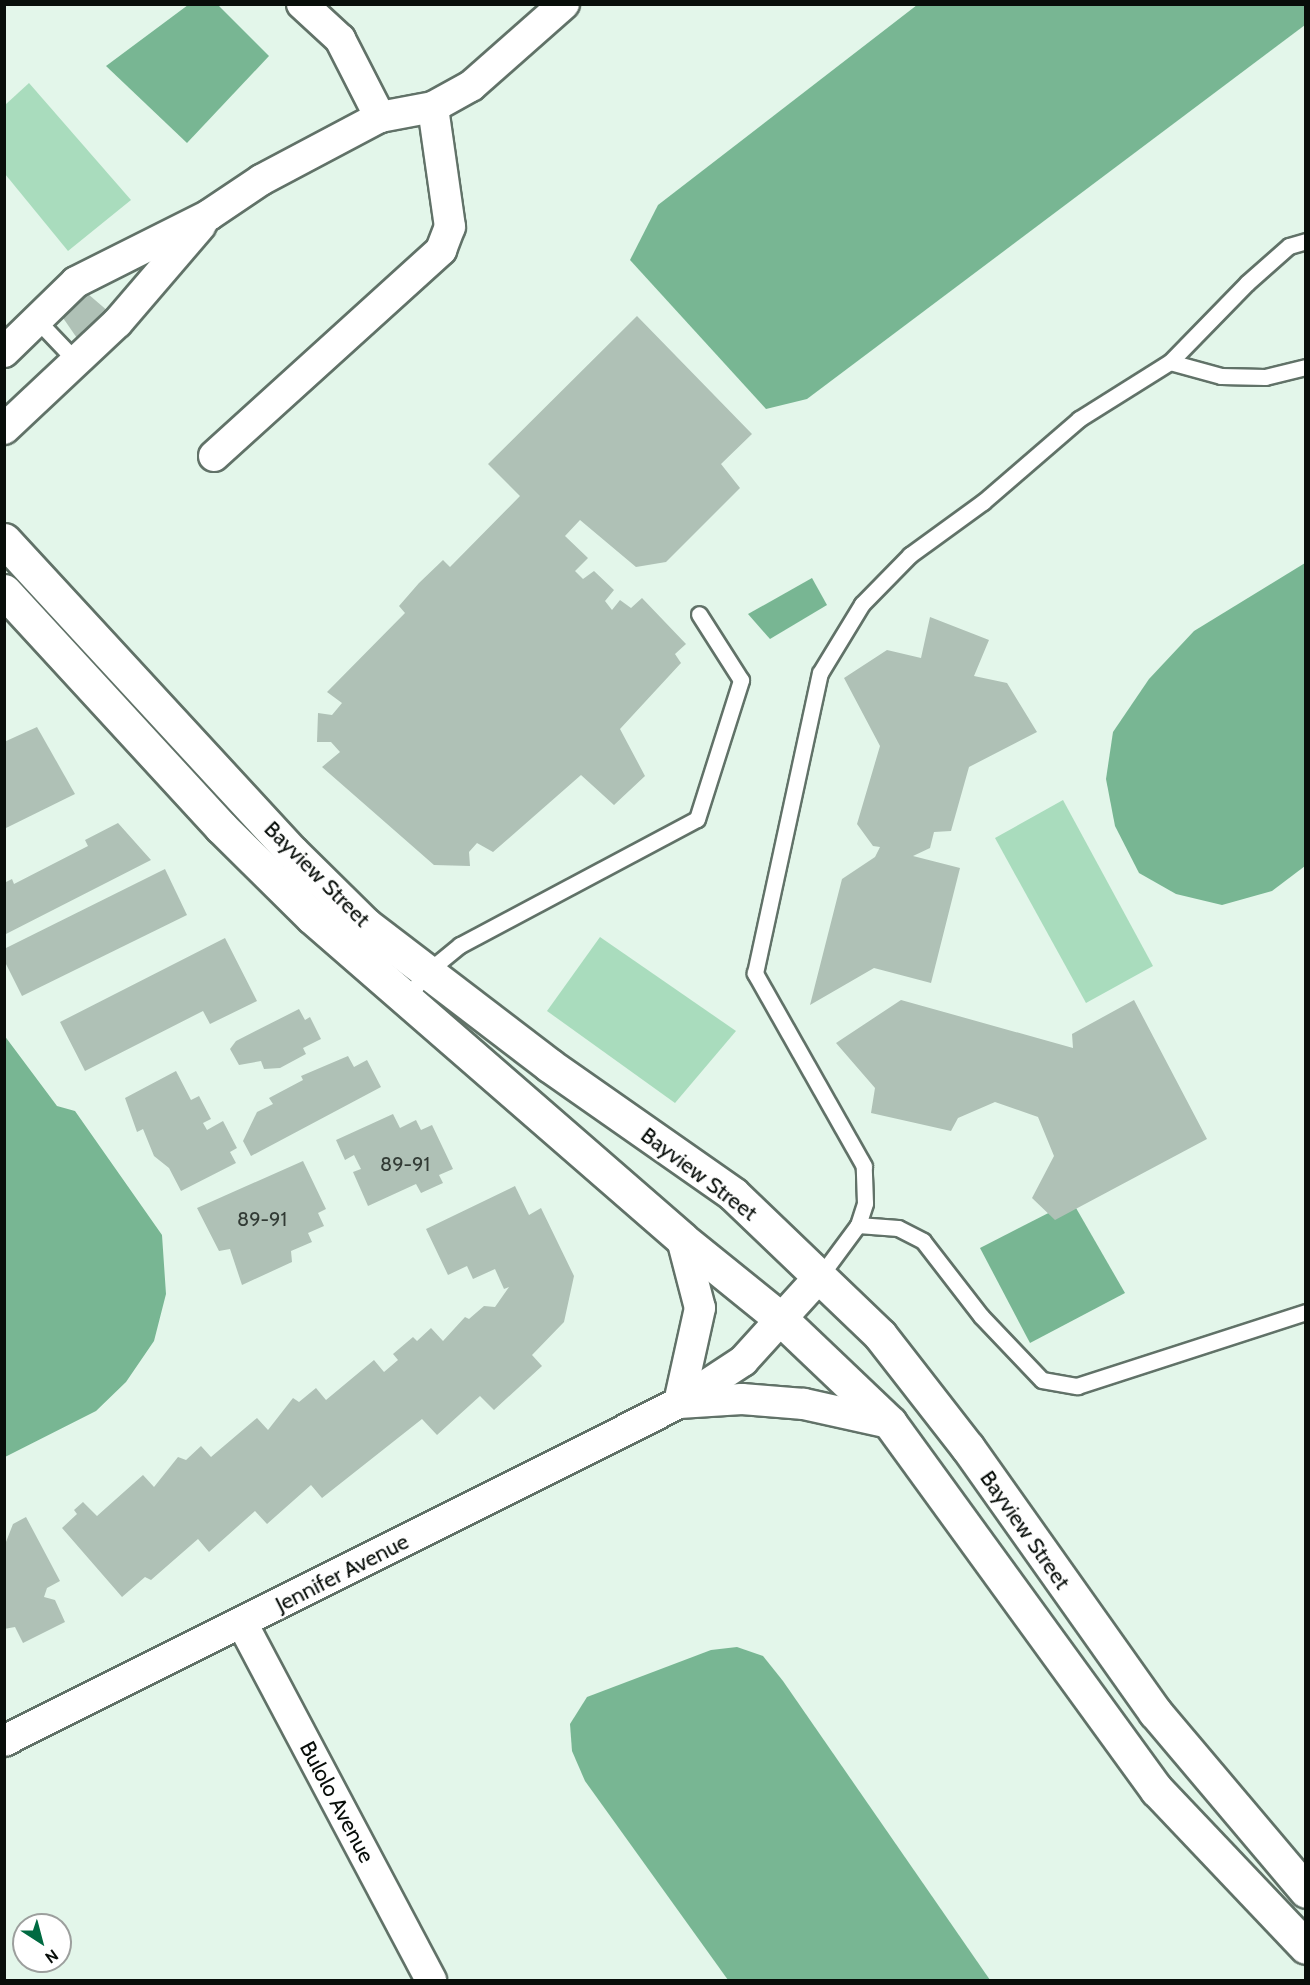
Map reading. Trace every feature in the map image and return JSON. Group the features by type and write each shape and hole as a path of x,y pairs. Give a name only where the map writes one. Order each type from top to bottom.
{"main road":[{"name":"Bayview Street","path":"4,540 292,852 366,925 603,1104 733,1194 821,1275 880,1335 930,1398 1155,1712 1300,1874"},
{"name":"Bayview Street","path":"4,591 221,827 405,1000 576,1144 682,1239 782,1320 890,1423 1157,1790 1259,1901 1305,1947"},
{"path":"576,1144 582,1120 603,1104"}],"street":[{"path":"302,4 340,39 380,117"},
{"path":"4,352 76,282 209,215 261,180 380,117 433,107 471,86 564,4"},
{"path":"214,456 441,249 450,227 433,107"},
{"path":"4,429 117,323 209,215"},
{"path":"680,1403 700,1308 682,1239"},
{"name":"Jennifer Avenue","path":"4,1741 680,1403 743,1361 821,1275"},
{"name":"Jennifer Avenue","path":"680,1403 742,1399 804,1404 890,1423"},
{"name":"Bulolo Avenue","path":"242,1623 431,1980"},
{"path":"1259,1901 1300,1874"}],"lane":[{"path":"821,1275 858,1225 865,1203 864,1166 755,973 820,673 862,604 910,555 983,502 1079,419 1170,362 1264,268 1289,246 1305,241"},
{"path":"37,320 76,362"},
{"path":"1170,362 1221,376 1265,377 1305,367"},
{"path":"405,1000 428,972 460,945 698,819 741,680 699,614"},
{"path":"858,1225 898,1228 923,1241 981,1316 1042,1380 1077,1386 1305,1312"}],"shaded area":[{"path":"188,5 218,5 269,56 187,143 106,66"},
{"path":"917,5 1305,5 1305,25 807,399 766,409 630,260 658,205"},
{"path":"29,83 131,200 68,251 5,174 5,105"},
{"path":"1305,563 1305,866 1272,891 1222,905 1176,894 1139,873 1115,826 1106,779 1113,732 1149,679 1194,631"},
{"path":"812,578 827,605 770,639 748,614"},
{"path":"1063,800 1153,966 1086,1003 995,838"},
{"path":"600,937 736,1031 675,1103 547,1011"},
{"path":"4,1035 57,1106 75,1111 162,1235 166,1294 154,1341 126,1382 96,1411 5,1457"},
{"path":"1072,1201 1125,1293 1030,1343 980,1248"},
{"path":"737,1647 763,1656 783,1681 990,1980 728,1980 585,1781 572,1751 570,1724 587,1697 711,1650"}],"building":[{"path":"88,294 109,312 79,341 61,315"},
{"path":"637,316 752,434 721,464 740,488 666,562 636,567 580,520 565,536 588,558 575,571 583,579 594,571 614,590 605,601 612,610 620,600 631,608 642,598 686,644 675,654 681,663 620,729 645,776 614,805 581,775 493,852 477,843 469,852 470,866 434,865 322,767 340,752 331,742 317,742 318,713 332,715 342,703 327,692 405,613 399,606 419,583 443,560 450,567 520,496 488,464"},
{"path":"930,617 989,640 974,676 1007,683 1037,732 969,767 951,831 934,832 930,848 913,856 960,868 931,983 874,968 810,1005 842,879 875,857 880,847 873,846 857,824 880,746 844,678 887,650 921,658"},
{"path":"37,727 75,794 4,829 4,742"},
{"path":"118,823 151,860 4,935 4,883 12,879 14,884 88,846 85,840"},
{"path":"165,869 187,915 22,996 4,960 4,949"},
{"path":"225,938 257,1001 210,1024 203,1011 85,1071 60,1022"},
{"path":"901,1000 1073,1048 1072,1034 1134,1000 1207,1139 1055,1220 1032,1198 1054,1156 1038,1117 995,1102 958,1118 951,1131 871,1113 875,1088 836,1043"},
{"path":"299,1009 305,1020 310,1017 321,1039 303,1048 306,1054 280,1068 264,1069 261,1061 239,1065 230,1049 236,1041"},
{"path":"348,1056 354,1067 367,1060 381,1087 251,1156 243,1141 257,1112 273,1104 269,1098 303,1080 301,1076"},
{"path":"176,1071 191,1100 199,1096 211,1119 203,1123 207,1130 223,1121 237,1148 230,1152 236,1163 181,1191 169,1168 154,1156 143,1129 137,1132 125,1098"},
{"path":"393,1114 400,1128 416,1120 421,1130 432,1125 453,1169 439,1175 443,1183 421,1193 416,1184 368,1206 353,1172 361,1169 354,1155 345,1160 336,1140"},
{"path":"303,1161 326,1209 318,1213 324,1226 308,1233 312,1242 291,1251 292,1262 242,1285 230,1249 219,1251 197,1208"},
{"path":"515,1186 529,1215 541,1208 574,1276 564,1322 532,1355 542,1366 494,1410 480,1396 437,1435 422,1419 322,1498 311,1485 267,1524 255,1511 209,1552 198,1539 151,1580 145,1577 122,1597 62,1528 77,1514 74,1510 83,1502 97,1516 143,1475 154,1487 178,1457 186,1460 201,1446 211,1457 257,1418 268,1430 293,1398 299,1402 316,1388 326,1400 374,1360 384,1372 398,1360 393,1354 413,1337 417,1341 431,1328 443,1341 465,1317 469,1319 484,1306 495,1307 509,1287 504,1289 495,1269 473,1279 467,1266 448,1275 426,1229"},
{"path":"26,1517 60,1581 47,1588 44,1597 55,1600 65,1622 23,1643 15,1627 4,1629 4,1547 13,1524"}]}
